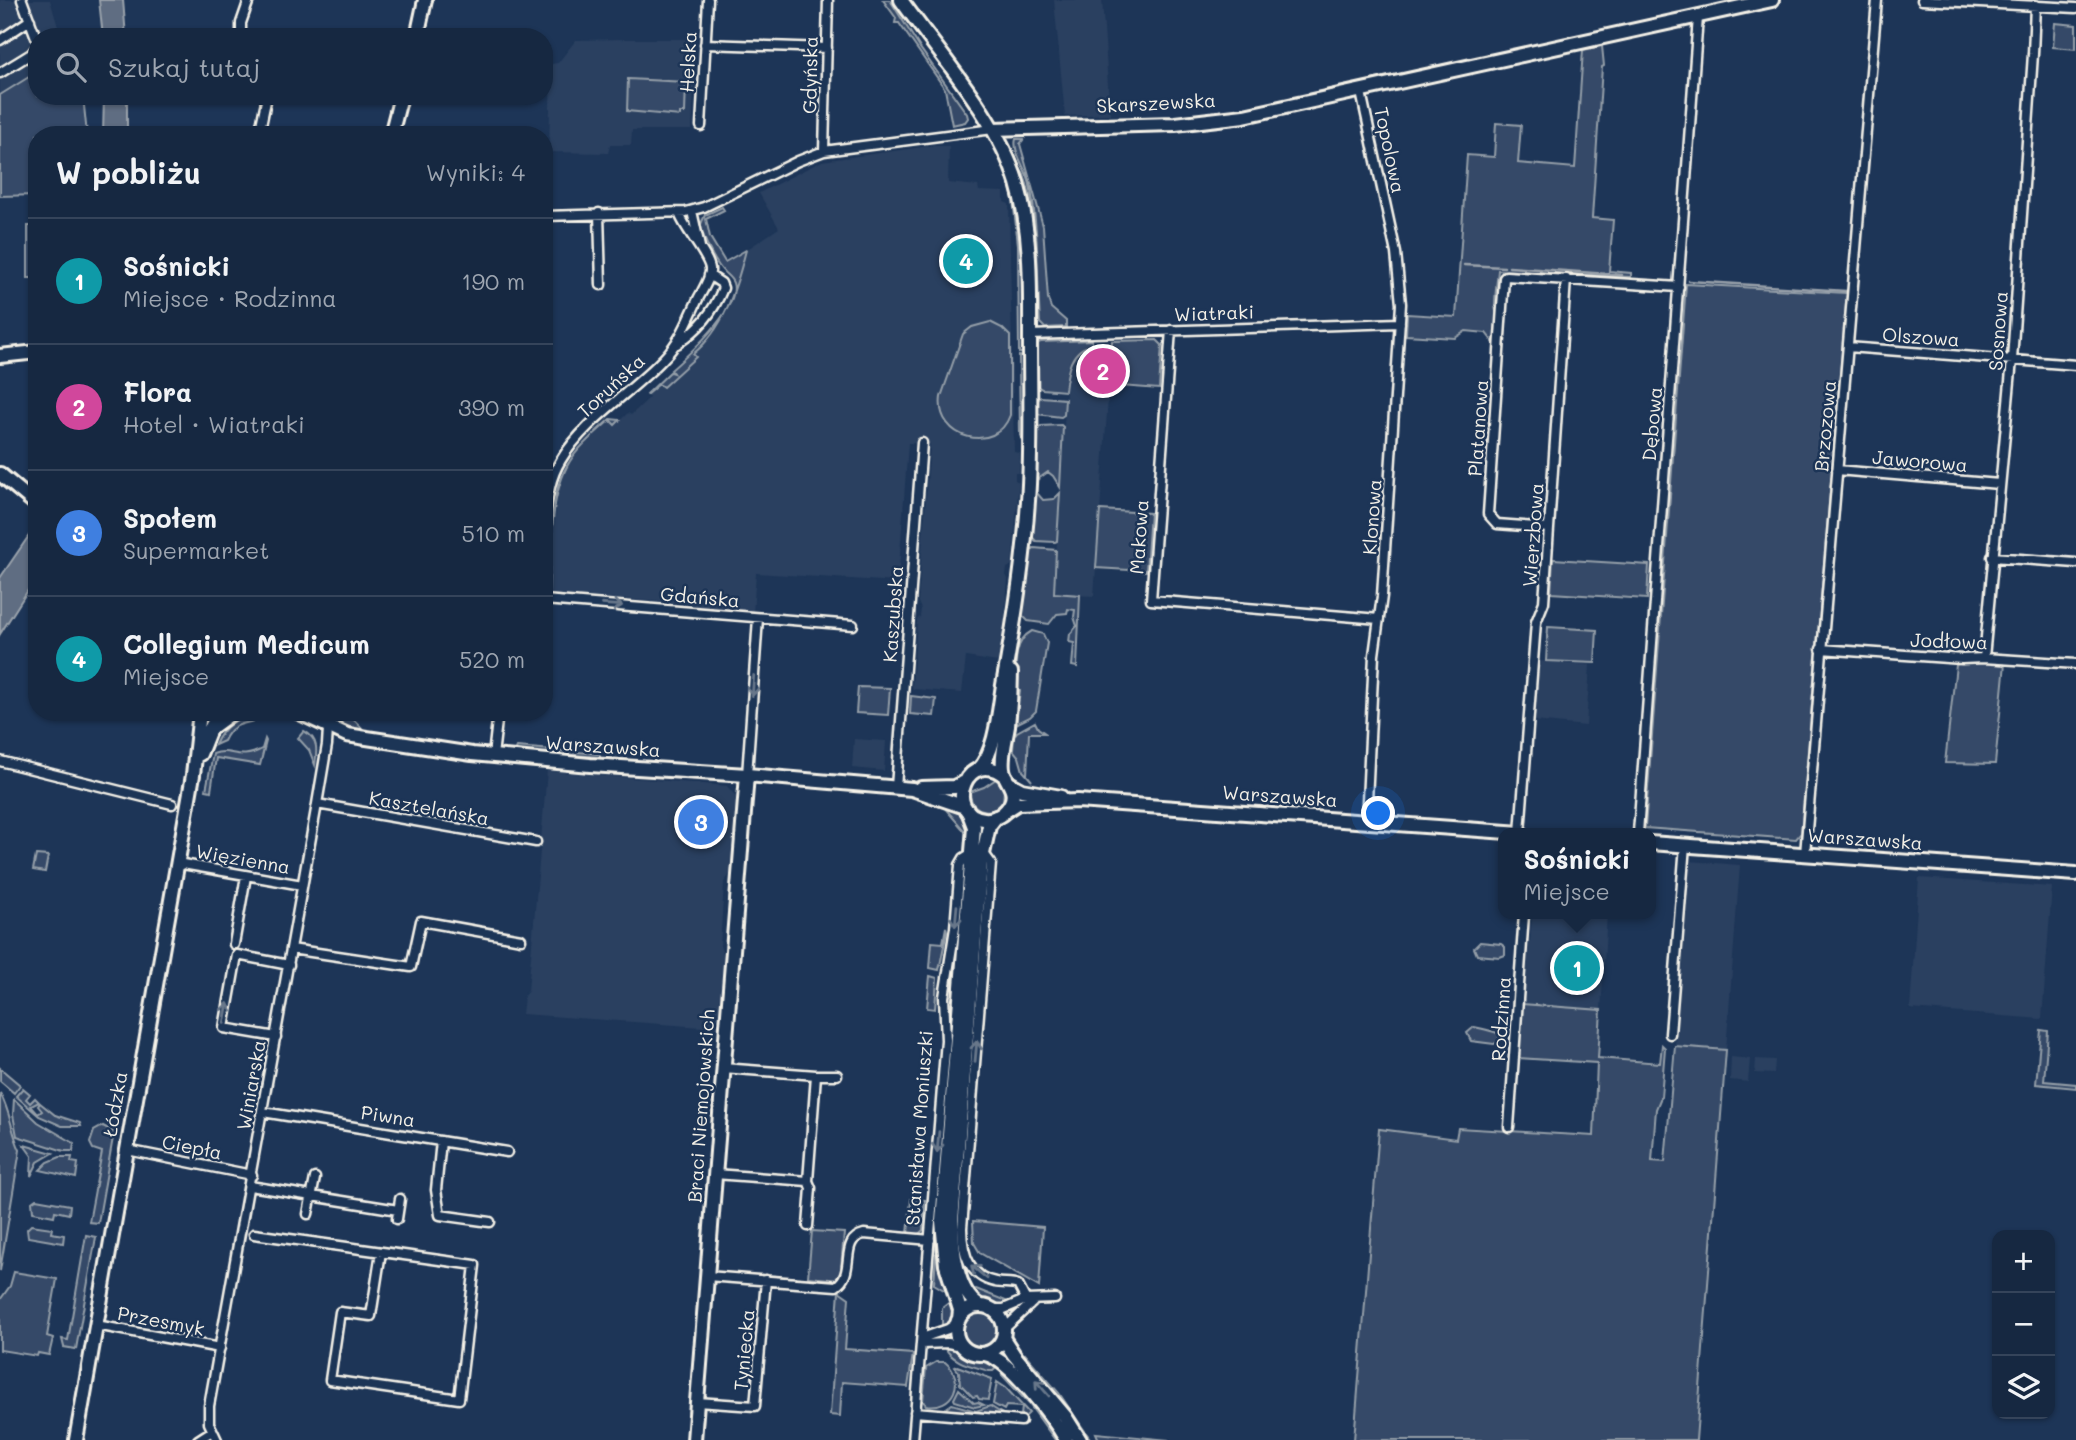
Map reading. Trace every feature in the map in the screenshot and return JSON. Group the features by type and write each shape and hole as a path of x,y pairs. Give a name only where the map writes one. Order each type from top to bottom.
{"main road":[{"path":"419,28 425,0"},
{"path":"901,0 993,129 1012,169 1023,209 1028,251 1028,498 1011,642 995,728 985,761 965,782 962,794 967,809 983,819 1002,813 1012,797 1002,768 1011,700 1011,642"},
{"name":"Skarszewska","path":"993,129 1205,121 1278,110 1772,0"},
{"path":"393,126 399,105"},
{"path":"0,356 28,353"},
{"path":"0,474 28,497"},
{"name":"Łódzka","path":"76,1440 193,775 199,721"},
{"name":"Łódzka","path":"193,775 214,721"},
{"path":"210,729 221,721"},
{"name":"Warszawska","path":"315,721 328,728 372,740 493,756 912,789 954,787 965,782"},
{"path":"978,770 991,769 1008,781"},
{"name":"Braci Niemojowskich","path":"694,1440 747,775"},
{"name":"Warszawska","path":"1008,781 1022,790 1078,801"},
{"name":"Warszawska","path":"912,789 967,809"},
{"name":"Warszawska","path":"1002,813 1018,803 1078,801 1498,831"},
{"name":"Stanisława Moniuszki","path":"967,809 974,827 977,852 952,1231 958,1272 973,1302 986,1308"},
{"name":"Stanisława Moniuszki","path":"958,1321 960,1310 946,1265 942,1221 977,852 989,826 1002,813"},
{"name":"Warszawska","path":"1656,843 2076,874"},
{"path":"1066,1440 1038,1401 995,1357 973,1353 962,1346 957,1335 958,1321 968,1310 986,1308 1001,1318 1004,1334 1014,1355 1056,1404 1080,1440"},
{"path":"985,1354 996,1348 1004,1334"}],"street":[{"path":"22,0 33,28"},
{"path":"241,28 249,0"},
{"name":"Helska","path":"701,126 708,0"},
{"name":"Gdyńska","path":"824,151 828,0"},
{"name":"Brzozowa","path":"1805,854 1877,0"},
{"path":"1922,0 2076,8"},
{"name":"Sosnowa","path":"1984,658 2012,360 2035,5"},
{"name":"Dębowa","path":"1638,828 1699,17"},
{"path":"0,40 30,20"},
{"path":"705,44 827,48"},
{"path":"0,73 28,56"},
{"name":"Topolowa","path":"1361,92 1388,214"},
{"path":"262,126 265,105"},
{"name":"Skarszewska","path":"553,216 692,211 824,151 993,129"},
{"path":"692,211 700,250"},
{"path":"680,213 689,234 709,265 709,275 721,283 723,288 708,317 700,316 693,310"},
{"path":"599,214 601,285"},
{"name":"Klonowa","path":"1366,822 1374,655 1380,619 1400,323 1399,270 1388,214"},
{"name":"Toruńska","path":"553,470 577,439 663,359 693,310 709,275"},
{"name":"Platanowa","path":"1549,528 1497,524 1488,514 1504,278 1506,275 1566,279"},
{"path":"1566,279 1679,287"},
{"name":"Wierzbowa","path":"1520,828 1536,622 1544,602 1566,279"},
{"name":"Toruńska","path":"673,346 690,335 708,317"},
{"name":"Wiatraki","path":"1030,335 1400,323"},
{"name":"Makowa","path":"1171,330 1150,600 1380,619"},
{"name":"Olszowa","path":"1848,347 2076,365"},
{"name":"Kaszubska","path":"896,787 922,443"},
{"name":"Jaworowa","path":"1837,470 1999,484"},
{"path":"1992,557 2076,563"},
{"name":"Gdańska","path":"553,601 853,625"},
{"path":"747,775 758,618"},
{"name":"Jodłowa","path":"1821,649 2076,664"},
{"name":"Winiarska","path":"212,1431 209,1406 303,885 328,721"},
{"path":"493,756 497,721"},
{"path":"0,761 172,804"},
{"name":"Kasztelańska","path":"317,804 536,842"},
{"path":"1670,1034 1685,845"},
{"name":"Stanisława Moniuszki","path":"913,1440 947,1032 944,998 955,928 960,865 964,858 977,852 991,863 962,1239 966,1257 974,1270 994,1282 1018,1285 1030,1302"},
{"name":"Więzienna","path":"177,863 303,885"},
{"path":"234,944 246,876"},
{"name":"Rodzinna","path":"1509,1127 1524,919"},
{"path":"291,949 411,967 421,921 521,939"},
{"path":"276,1037 224,1028 237,955 289,965"},
{"path":"723,1068 837,1075"},
{"path":"808,1226 811,1188 808,1181 816,1075"},
{"name":"Piwna","path":"263,1112 507,1152"},
{"path":"441,1141 436,1190 440,1215 490,1222"},
{"name":"Ciepła","path":"127,1150 252,1175"},
{"path":"715,1174 808,1181"},
{"path":"308,1213 315,1178"},
{"path":"250,1186 398,1214 400,1199"},
{"path":"254,1234 475,1265 459,1399 330,1380 340,1312 371,1316 381,1252"},
{"path":"707,1276 836,1286 846,1276 850,1244 856,1236 864,1234 930,1240"},
{"name":"Tyniecka","path":"697,1402 755,1406 766,1280"},
{"path":"986,1308 1004,1309 1055,1299"},
{"path":"1004,1334 1030,1302"},
{"path":"922,1341 948,1329 958,1321"},
{"name":"Przesmyk","path":"96,1325 220,1348"},
{"path":"922,1341 962,1346"},
{"path":"914,1417 946,1415 1021,1420"},
{"path":"198,1440 212,1431 216,1440"}],"shaded area":[{"path":"0,0 50,0 58,28 28,28 28,78 0,95"},
{"path":"99,0 123,0 125,28 102,28"},
{"path":"883,0 890,0 967,114 965,122 952,125 945,89 899,23 895,23 896,18"},
{"path":"1054,0 1102,0 1110,114 1065,116"},
{"path":"2055,23 2076,25 2076,49 2053,47"},
{"path":"696,39 692,130 632,130 631,145 610,145 608,153 553,152 553,126 550,126 550,105 553,105 553,64 558,63 576,40"},
{"path":"1602,46 1604,66 1592,218 1613,220 1609,271 1631,273 1631,277 1498,270 1495,305 1499,333 1493,342 1486,333 1466,331 1455,338 1406,335 1407,314 1456,317 1467,155 1494,157 1496,123 1521,125 1518,163 1575,168 1583,50"},
{"path":"28,78 28,105 84,105 86,126 28,126 28,195 0,196 0,95"},
{"path":"628,79 686,82 685,113 680,113 680,116 627,111"},
{"path":"104,105 127,105 127,126 103,126"},
{"path":"1016,139 1024,139 1020,144 1043,226 1048,299 1051,308 1066,321 1066,327 1045,328 1040,323 1033,202 1029,180 1016,150"},
{"path":"930,146 949,146 948,183 978,186 979,191 1004,192 1004,202 1009,204 1014,452 1020,453 1019,473 1015,473 1015,480 1019,482 1012,565 1007,568 1002,648 998,662 966,657 962,693 913,689 912,686 917,620 921,609 918,602 930,444 908,443 898,582 756,573 753,613 694,609 694,604 553,594 553,540 557,496 563,473 583,444 610,420 615,425 628,413 631,415 649,398 647,395 660,384 662,387 696,357 693,354 712,336 735,291 746,250 779,228 759,193 822,161"},
{"path":"1020,171 1023,172 1028,190 1035,228 1038,327 1027,197"},
{"path":"1007,175 1013,196 1017,218 1022,261 1023,353 1019,353 1018,245 1013,199"},
{"path":"722,207 724,210 706,219 710,237 725,262 746,250 733,293 733,283 715,260 700,226 705,215"},
{"path":"1686,284 1847,293 1801,833 1796,839 1645,828"},
{"path":"726,310 713,333 693,354 696,357 663,387 659,384 646,395 670,372 673,373 671,370 711,330"},
{"path":"990,322 1010,336 1010,415 1003,427 992,435 968,437 947,423 942,411 941,397 963,334 972,327"},
{"path":"1092,340 1092,345 1074,356 1065,391 1037,386 1035,357 1038,343"},
{"path":"1157,340 1162,345 1159,389 1108,385 1112,341"},
{"path":"1098,341 1112,341 1094,596 1054,594 1067,375 1074,354 1088,345 1097,345"},
{"path":"1019,356 1025,357 1025,441 1023,473 1024,446 1020,435"},
{"path":"1041,397 1065,399 1064,415 1061,417 1037,414 1036,402"},
{"path":"610,419 620,420 615,425 610,420 584,444"},
{"path":"1061,425 1060,487 1048,472 1034,482 1037,429 1041,426"},
{"path":"572,458 559,486 554,509 559,483"},
{"path":"1034,493 1043,500 1054,499 1060,493 1055,542 1036,541 1032,537"},
{"path":"1100,510 1150,513 1146,571 1096,568"},
{"path":"28,537 28,590 0,634 0,578"},
{"path":"1034,548 1056,550 1054,593 1080,595 1077,667 1072,666 1074,643 1069,642 1070,634 1077,626 1075,610 1068,609 1067,613 1057,614 1049,624 1028,621 1021,614 1028,554"},
{"path":"1553,559 1649,565 1647,599 1551,593"},
{"path":"1548,627 1597,630 1595,663 1546,661"},
{"path":"1032,631 1043,634 1047,643 1036,711 1016,724 1020,691 1017,690 1016,657 1021,642"},
{"path":"1539,661 1590,665 1586,726 1534,721"},
{"path":"1966,661 2005,663 1995,764 1945,763 1956,665"},
{"path":"858,687 890,688 888,715 856,713"},
{"path":"911,696 936,699 934,716 910,714"},
{"path":"253,721 234,728 224,741 215,745 222,733 232,723"},
{"path":"340,721 355,721 364,730 350,727"},
{"path":"1035,722 1045,733 1029,733 1027,775 1032,781 1023,771 1019,757 1013,750 1017,732"},
{"path":"304,731 315,742 315,765 309,750 298,738"},
{"path":"265,739 260,765 216,758 211,791 206,790 213,754 254,753 262,749"},
{"path":"854,739 886,741 884,771 852,768"},
{"path":"517,747 600,754 600,757 515,751"},
{"path":"547,771 727,786 737,798 731,873 724,882 720,946 724,956 717,1028 522,1014 524,996 528,991"},
{"path":"996,779 1004,790 1003,802 994,810 977,807 970,792"},
{"path":"943,806 964,819 968,835"},
{"path":"36,855 48,856 45,872 33,870"},
{"path":"1689,861 1740,865 1726,1050 1675,1046"},
{"path":"1919,878 2052,887 2042,1019 1910,1009"},
{"path":"1532,919 1607,919 1601,1010 1522,1004 1527,942 1530,942"},
{"path":"946,927 939,970 930,968 932,942 943,943"},
{"path":"1480,942 1501,944 1505,947 1505,955 1477,955 1474,948"},
{"path":"930,976 937,978 935,1009 927,1008"},
{"path":"1522,1004 1601,1010 1598,1058 1660,1063 1662,1045 1665,1048 1652,1161 1665,1162 1675,1046 1726,1050 1696,1440 1354,1440 1379,1129 1456,1139 1458,1128 1594,1136 1597,1063 1518,1058"},
{"path":"951,1012 953,1020 937,1230 940,1263 949,1293 934,1284 936,1254 933,1253 935,1236 932,1235 950,1033 947,1013"},
{"path":"1474,1027 1498,1033 1499,1041 1494,1044 1471,1041 1467,1033"},
{"path":"2041,1030 2048,1031 2044,1081 2076,1084 2076,1088 2036,1084"},
{"path":"1731,1057 1750,1059 1748,1082 1730,1080"},
{"path":"1756,1059 1775,1060 1774,1074 1755,1073"},
{"path":"0,1068 20,1085 14,1093 0,1081"},
{"path":"23,1088 30,1094 26,1099 30,1103 35,1098 39,1102 31,1106 38,1114 42,1111 38,1106 40,1103 55,1115 80,1123 81,1126 62,1126 39,1116 16,1096"},
{"path":"0,1093 20,1150 0,1271"},
{"path":"14,1099 38,1122 74,1143 73,1151 64,1151 17,1136 13,1115"},
{"path":"103,1126 114,1132 98,1223 89,1222 102,1152 93,1149 90,1143 94,1131"},
{"path":"24,1145 53,1153 38,1162 31,1176 32,1156"},
{"path":"60,1157 72,1157 71,1162 78,1163 76,1178 40,1170 48,1162"},
{"path":"36,1199 70,1205 69,1214 55,1211 54,1216 33,1212 32,1202"},
{"path":"911,1199 925,1200 923,1230 918,1235 908,1234"},
{"path":"973,1221 1043,1227 1039,1287 980,1253 974,1243"},
{"path":"31,1225 52,1228 51,1233 64,1235 63,1243 28,1237 27,1229"},
{"path":"812,1231 844,1233 840,1280 808,1277"},
{"path":"86,1235 96,1237 76,1349 64,1347 62,1339 68,1340"},
{"path":"14,1272 57,1279 47,1336 53,1338 49,1355 38,1353 37,1356 0,1350 0,1300 10,1286"},
{"path":"976,1289 1009,1304 984,1300 972,1290"},
{"path":"839,1291 849,1298 845,1349 913,1354 908,1387 842,1382 840,1416 830,1415"},
{"path":"951,1301 952,1317 942,1329 942,1308"},
{"path":"980,1313 992,1318 997,1330 992,1342 980,1347 968,1342 963,1330 968,1318"},
{"path":"945,1347 972,1360 997,1367 989,1371 964,1363 953,1357"},
{"path":"1025,1354 1059,1393 1091,1440 1087,1440 1062,1403 1022,1357"},
{"path":"936,1362 945,1362 952,1369 956,1385 950,1398 943,1403 926,1405 923,1401 926,1368"},
{"path":"955,1367 992,1379 988,1400 973,1397 960,1384 959,1372"},
{"path":"1004,1373 1028,1397 1060,1440 1055,1440 1029,1404 1002,1375"},
{"path":"997,1382 1029,1413 1024,1418 1021,1416 1022,1407 1006,1406 1004,1410 993,1404"},
{"path":"959,1389 974,1403 984,1405 975,1407 955,1401"},
{"path":"952,1404 976,1411 990,1406 1001,1413 998,1415 942,1411"},
{"path":"1096,1433 1169,1440 1099,1440"}],"waterway":[{"path":"1464,265 1504,267"},
{"path":"1509,267 1622,275"},
{"path":"1689,281 1846,291"}],"place":[{"name":"Collegium Medicum","path":"966,261"},
{"name":"Flora","path":"1103,371"},
{"name":"Społem","path":"701,822"},
{"name":"Sośnicki","path":"1577,968"}]}
